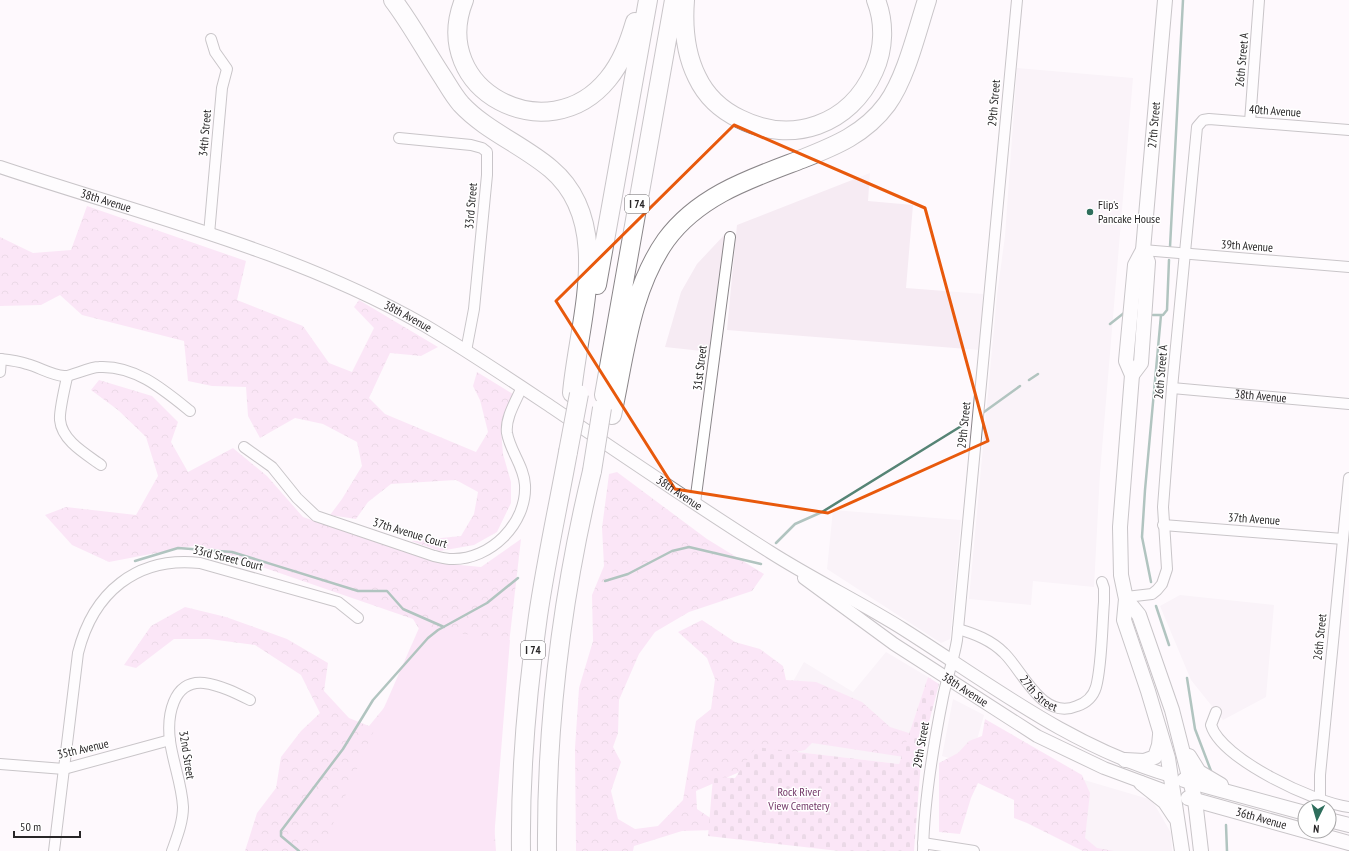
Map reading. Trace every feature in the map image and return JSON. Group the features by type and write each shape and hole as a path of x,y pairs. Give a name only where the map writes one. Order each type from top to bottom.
{"highway":[{"path":"393,0 408,19 460,103 479,120 550,168 568,187 575,200 586,234 588,276 574,366 576,394"},
{"path":"464,0 458,25 460,46 463,59 476,82 495,98 510,107 542,112 559,110 582,101 599,89 608,80 624,55 642,0"},
{"name":"I 74","path":"521,851 525,745 540,602 568,452 576,394 648,0"},
{"name":"I 74","path":"546,851 553,706 566,601 582,514 594,472 607,411 624,277 674,0"},
{"path":"685,0 684,20 686,45 697,78 706,92 728,114 758,127 788,131 818,125 831,119 840,114 861,94 876,68 882,45 882,19 876,0"},
{"path":"607,411 642,285 658,252 667,239 685,218 716,195 735,185 835,146 868,125 887,104 899,83 927,0"}],"main road":[{"name":"27th Street","path":"1165,0 1143,250 1148,262 1140,363 1132,375 1120,527 1121,575 1126,598 1124,620 1161,731 1171,776 1182,851"},
{"name":"27th Street","path":"1126,598 1139,615 1172,710 1195,800 1201,844"},
{"path":"1124,760 1144,761 1155,757 1159,746 1161,731"},
{"path":"1181,741 1194,767 1206,776 1218,782 1231,793"},
{"name":"36th Avenue","path":"1171,776 1297,811"},
{"path":"1141,782 1165,802 1178,823"},
{"name":"36th Avenue","path":"1174,794 1349,843"},
{"path":"1201,844 1204,821 1208,815 1217,811 1232,811"},
{"path":"1337,822 1349,825"}],"street":[{"name":"29th Street","path":"923,847 930,768 948,679 953,663 958,629 1017,0"},
{"name":"26th Street A","path":"1250,122 1259,0"},
{"name":"34th Street","path":"209,234 222,88 227,69 215,52 211,39"},
{"name":"40th Avenue","path":"1199,122 1209,119 1349,130"},
{"name":"26th Street A","path":"1126,598 1152,594 1162,584 1167,569 1163,507 1172,388 1186,254 1195,136 1196,127 1199,122"},
{"name":"33rd Street","path":"399,138 471,144 482,148 487,152 487,175 474,309 466,351"},
{"name":"38th Avenue","path":"0,167 272,255 338,282 407,316 466,351 522,387 695,502 773,554 852,615 1037,736 1084,759 1174,794"},
{"name":"31st Street","path":"695,502 730,237"},
{"name":"39th Avenue","path":"1143,250 1349,267"},
{"path":"0,372 1,359 26,363 63,376 80,370 100,367 130,371 163,389 190,411"},
{"path":"63,376 60,419 64,433 76,447 101,465"},
{"name":"37th Avenue Court","path":"244,447 272,467 297,498 316,516 434,556 452,559 476,555 487,551 503,538 522,509 525,492 524,475 507,433 508,423 522,387"},
{"name":"38th Avenue","path":"1172,388 1349,404"},
{"name":"26th Street","path":"1320,799 1320,775 1349,478"},
{"name":"37th Avenue","path":"1163,525 1343,539"},
{"name":"38th Avenue","path":"773,554 872,610 1052,725 1124,760 1171,776"},
{"name":"33rd Street Court","path":"65,769 78,653 85,628 104,597 133,575 157,564 183,561 200,563 338,602 358,618"},
{"name":"27th Street","path":"958,629 987,640 1003,652 1029,686 1043,700 1058,707 1074,707 1087,701 1096,688 1104,602 1104,588 1102,582"},
{"name":"32nd Street","path":"172,851 182,818 183,807 170,740 172,705 182,689 197,683 210,684 250,700"},
{"path":"1216,712 1212,725 1216,737 1221,742 1260,771 1301,792 1320,799"},
{"name":"35th Avenue","path":"0,764 65,769 170,740"},
{"path":"54,851 65,769"},
{"path":"1337,804 1349,807"},
{"path":"923,847 974,851"}],"highlighted area":[{"path":"734,125 925,208 988,441 828,513 675,489 556,301"}],"shaded area":[{"path":"1017,68 1133,78 1100,473 1094,587 1033,581 1031,605 969,599 997,295 1005,236"},
{"path":"870,173 868,201 913,205 906,288 983,294 980,350 727,330 737,225"},
{"path":"726,233 711,352 665,347 681,292 697,264"},
{"path":"833,510 961,520 950,639 941,643 827,569"},
{"path":"1180,595 1274,605 1266,697 1223,720 1191,680 1160,606"},
{"path":"886,652 928,677 899,764 756,747 804,662 853,692"},
{"path":"953,699 984,715 970,764 942,756"},
{"path":"1074,777 1152,800 1171,833 1172,851 1102,851 1067,843"}],"green space":[{"path":"87,206 246,261 237,300 303,326 329,363 352,372 374,328 354,307 359,300 438,347 421,356 390,353 369,398 385,414 476,452 488,432 480,400 473,386 477,372 513,394 501,430 503,454 511,482 511,503 497,532 474,545 440,551 411,541 461,536 474,514 478,492 456,480 391,484 368,502 356,519 330,515 342,499 362,466 357,442 323,424 295,418 260,438 248,416 246,387 212,386 188,381 184,341 82,315 60,295 41,305 0,306 0,237 33,253 71,250"},
{"path":"99,380 152,396 178,422 171,442 188,472 233,448 267,476 303,517 440,563 481,567 521,539 492,793 496,851 245,851 257,813 276,788 281,757 301,731 320,713 301,675 255,645 209,639 174,639 136,668 124,665 151,626 185,607 226,617 287,639 328,663 324,691 349,718 369,726 402,686 430,647 413,619 198,545 109,562 72,545 45,515 66,507 136,515 158,476 146,437 118,410 91,390"},
{"path":"617,472 707,539 764,574 752,591 689,612 655,632 639,654 619,700 618,733 613,747 621,762 611,791 618,819 635,829 658,826 683,800 696,721 711,709 715,679 707,658 678,632 702,620 735,642 760,649 783,666 786,680 816,682 862,702 890,727 912,734 904,757 812,743 805,750 774,757 696,791 697,809 718,823 715,830 682,831 634,846 633,851 576,851 575,748 579,688 593,641 592,595 604,566 602,528 609,474"},
{"path":"419,628 510,640 493,851 321,851"},
{"name":"Rock River View Cemetery","path":"928,677 939,684 922,749 914,851 839,851 708,836 713,777 735,778 756,747 899,764"},
{"path":"985,719 1082,775 1090,793 1085,838 1097,848 1114,851 1083,851 1014,818 1014,800 978,783 971,798 960,834 939,832 939,763 958,753 969,741 982,736"}],"waterway":[{"path":"1170,247 1183,0"},
{"path":"1153,315 1163,315 1167,310 1169,260"},
{"path":"1110,324 1124,313"},
{"path":"1151,582 1142,537 1161,315"},
{"path":"1029,380 1038,374"},
{"path":"984,412 1020,386"},
{"path":"776,543 795,524 822,512 963,425"},
{"path":"605,581 628,574 672,551 689,547 761,564"},
{"path":"135,561 178,548 232,552 358,591 387,591 403,609 444,627"},
{"path":"299,851 281,836 281,831 343,749 373,700 428,638 438,630 487,603 518,578"},
{"path":"1156,606 1169,645"},
{"path":"1187,678 1195,729 1211,771"},
{"path":"1226,825 1227,851"}],"place":[{"name":"Flip's Pancake House","path":"1090,212"}]}
